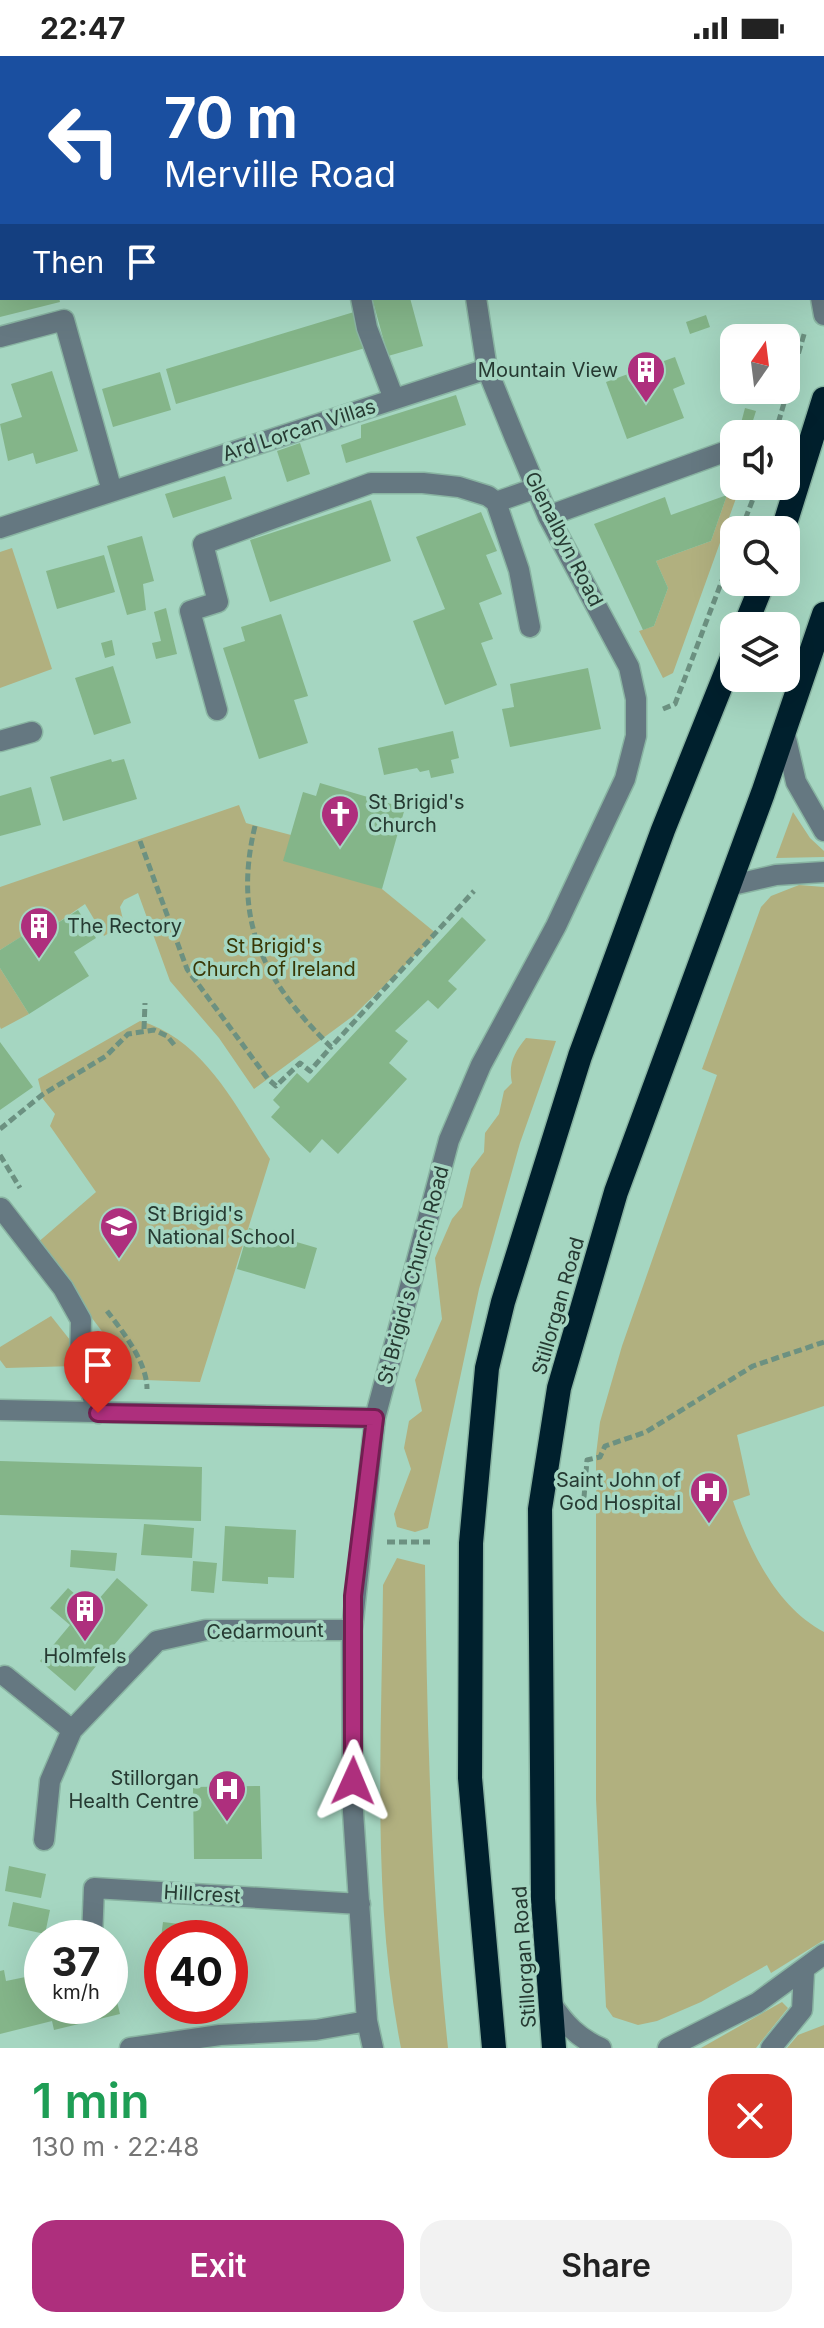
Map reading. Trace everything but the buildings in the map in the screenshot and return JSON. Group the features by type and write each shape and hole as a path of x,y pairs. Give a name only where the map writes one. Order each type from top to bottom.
{"highway":[{"path":"787,516 824,399"},
{"name":"Stillorgan Road","path":"554,2048 543,1899 539,1634 540,1509 559,1388 616,1192 824,614"},
{"name":"Stillorgan Road","path":"494,2048 470,1778 471,1543 487,1368 503,1302 580,1056 663,830 720,688"}],"street":[{"path":"361,300 367,328 394,399"},
{"name":"Glenalbyn Road","path":"476,300 487,369 536,488 629,667 636,699 636,736 625,779"},
{"path":"0,337 64,320 112,491"},
{"name":"Ard Lorcan Villas","path":"0,528 487,369"},
{"path":"548,516 720,454"},
{"path":"217,710 190,611 218,602 203,544 371,483 459,487 488,496 496,502 519,570 530,627"},
{"path":"496,502 536,488"},
{"path":"784,730 796,782 824,831"},
{"path":"0,741 32,732"},
{"name":"St Brigid's Church Road","path":"373,2048 367,2021 353,1812 352,1630 375,1418 449,1140 481,1065 556,926 625,779"},
{"path":"728,886 776,875 824,872"},
{"path":"1,1208 63,1288 81,1320 80,1359 98,1413"},
{"path":"0,1410 375,1418"},
{"name":"Cedarmount","path":"44,1840 50,1781 72,1730 157,1641 206,1630 352,1630"},
{"path":"5,1676 72,1730"},
{"name":"Hillcrest","path":"93,1920 94,1888 360,1904"},
{"path":"668,2048 709,2030 804,1972 824,1954"},
{"path":"771,2048 802,2010 804,1972"},
{"path":"551,2003 566,2025 586,2042 601,2048"},
{"path":"130,2048 220,2035 316,2030 367,2021"}],"path":[{"path":"780,420 816,319"},
{"path":"636,721 675,704 720,586"},
{"path":"255,826 247,875 249,921 284,998 331,1047"},
{"path":"140,841 187,969 276,1086 300,1063 310,1071 474,891"},
{"path":"144,1029 145,1003"},
{"path":"0,1129 42,1095 106,1056 128,1034 144,1029 167,1036 176,1047"},
{"path":"583,1510 587,1460 600,1457 605,1446 646,1432 753,1366 824,1342"},
{"path":"360,1542 430,1542"}],"green space":[{"path":"725,500 735,500 730,516 720,516 720,543 673,673 663,678 639,631 654,626 668,588 656,561 711,541"},
{"path":"12,548 52,669 0,688 0,552"},
{"name":"St Brigid's Church of Ireland","path":"239,805 246,823 291,835 382,889 437,934 353,1016 254,1089 219,1038 170,981 138,893 124,900 120,907 124,924 104,936 85,904 56,924 51,918 0,950 0,887"},
{"path":"793,812 810,838 824,851 824,857 776,858"},
{"name":"Saint John of God Hospital","path":"799,885 824,887 824,1406 737,1435 750,1495 733,1501 766,1575 792,1608 824,1632 824,1940 771,1973 767,1965 701,2002 657,2021 638,2025 613,2017 606,2007 596,1799 596,1455 600,1422 622,1346 717,1075 702,1069 761,907 771,896"},
{"path":"0,968 29,1014 1,1029 0,1027"},
{"name":"St Brigid's National School","path":"140,1021 163,1030 200,1059 231,1097 270,1159 200,1382 118,1379 109,1368 90,1367 107,1338 36,1244 96,1192 50,1126 55,1114 43,1099 38,1079"},
{"path":"526,1038 556,1041 520,1143 479,1289 428,1528 415,1532 397,1527 394,1514 411,1469 404,1448 409,1421 422,1411 415,1380 442,1319 435,1258 452,1219 462,1207 471,1169 484,1152 485,1133 499,1114 504,1091 512,1083 513,1059"},
{"path":"51,1316 74,1345 75,1366 6,1368 0,1360 0,1347"},
{"path":"397,1558 425,1565 431,1806 448,2048 401,2048 385,1933 380,1817 383,1585"},
{"path":"782,2002 788,2008 756,2048 701,2048"},
{"path":"824,2025 824,2048 787,2048 798,2035"}],"place":[{"name":"Mountain View","path":"646,404"},
{"name":"St Brigid's Church","path":"340,848"},
{"name":"The Rectory","path":"39,960"},
{"name":"St Brigid's National School","path":"119,1260"},
{"name":"Saint John of God Hospital","path":"709,1525"},
{"name":"Holmfels","path":"85,1643"},
{"name":"Stillorgan Health Centre","path":"227,1823"}],"route":[{"path":"98,1413 375,1418 353,1596 353,1781"}]}
